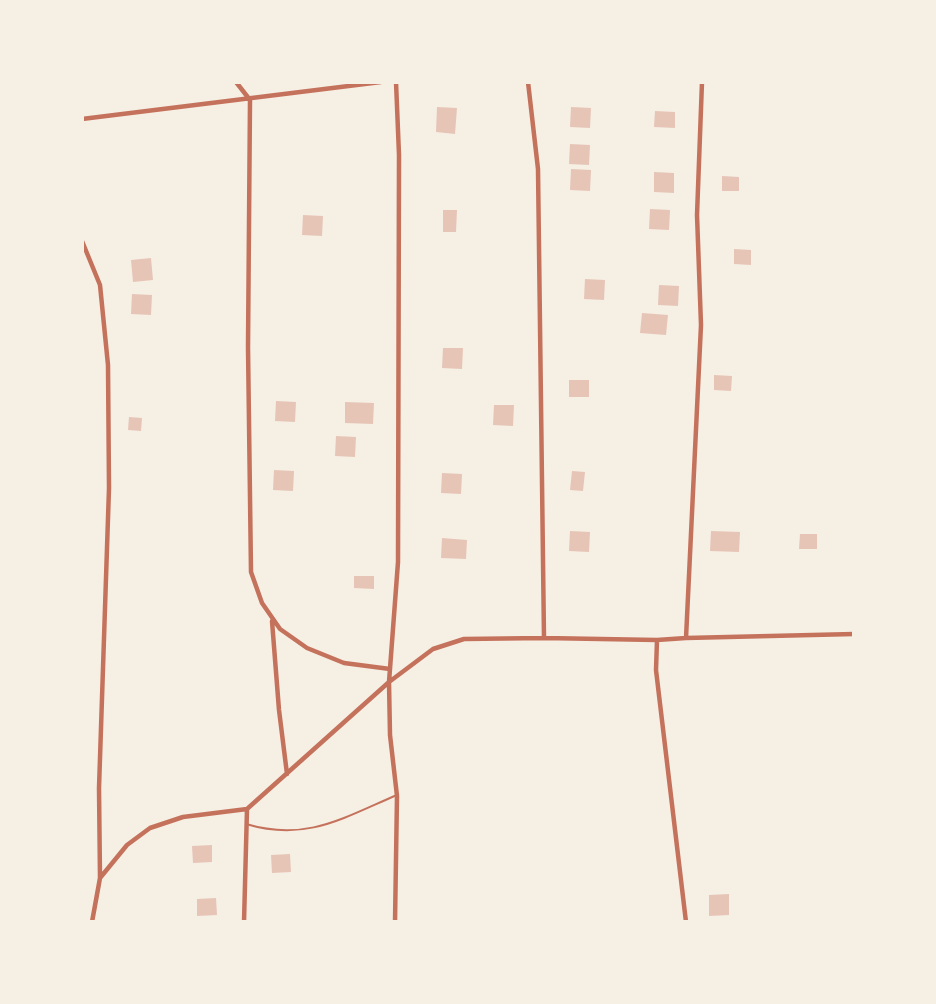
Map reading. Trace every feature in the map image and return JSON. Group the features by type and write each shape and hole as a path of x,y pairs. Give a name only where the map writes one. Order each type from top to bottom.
{"street":[{"path":"236,82 250,100 248,347 251,572 262,603 272,620 280,629 307,648 345,663 390,669"},
{"path":"82,119 381,82"},
{"path":"395,921 397,795 390,735 389,682 398,550 399,156 396,82"},
{"path":"528,82 538,169 544,638"},
{"path":"686,638 701,325 697,215 702,82"},
{"path":"82,241 100,285 108,365 109,488 99,788 100,878 92,921"},
{"path":"272,620 287,774"},
{"path":"100,878 127,845 150,828 183,817 246,809 389,682 433,649 464,639 657,640 854,634"},
{"path":"657,640 656,670 686,921"},
{"path":"244,921 246,809"}],"lane":[{"path":"246,824 265,830 294,831 324,826 397,795"}],"building":[{"path":"437,107 457,108 455,134 436,132"},
{"path":"571,107 591,108 590,128 570,127"},
{"path":"655,111 675,112 675,128 654,127"},
{"path":"570,144 590,145 589,165 569,164"},
{"path":"571,169 591,170 590,191 570,190"},
{"path":"654,172 674,173 674,193 654,192"},
{"path":"722,176 739,177 739,191 722,191"},
{"path":"650,209 670,210 669,230 649,229"},
{"path":"443,210 457,210 456,232 443,232"},
{"path":"303,215 323,216 322,236 302,235"},
{"path":"734,249 751,250 751,265 734,264"},
{"path":"151,258 153,280 133,282 131,260"},
{"path":"585,279 605,280 604,300 584,299"},
{"path":"659,285 679,286 678,306 658,305"},
{"path":"132,294 152,295 151,315 131,314"},
{"path":"642,313 668,315 666,335 640,333"},
{"path":"443,348 463,348 462,369 442,368"},
{"path":"714,375 732,376 731,391 714,390"},
{"path":"569,380 589,380 589,397 569,397"},
{"path":"276,401 296,402 295,422 275,421"},
{"path":"345,402 374,403 373,424 345,423"},
{"path":"494,405 514,405 513,426 493,425"},
{"path":"129,417 142,418 141,431 128,430"},
{"path":"336,436 356,437 355,457 335,456"},
{"path":"274,470 294,471 293,491 273,490"},
{"path":"572,471 585,472 583,491 570,490"},
{"path":"442,473 462,474 461,494 441,493"},
{"path":"570,531 590,532 589,552 569,551"},
{"path":"711,531 740,532 739,552 710,551"},
{"path":"800,534 817,534 817,549 799,549"},
{"path":"442,538 467,540 466,559 441,558"},
{"path":"354,576 374,576 374,589 354,588"},
{"path":"212,845 212,862 193,863 192,846"},
{"path":"290,854 291,872 272,873 271,855"},
{"path":"729,894 729,915 709,916 709,895"},
{"path":"216,898 217,915 197,916 197,899"}]}
